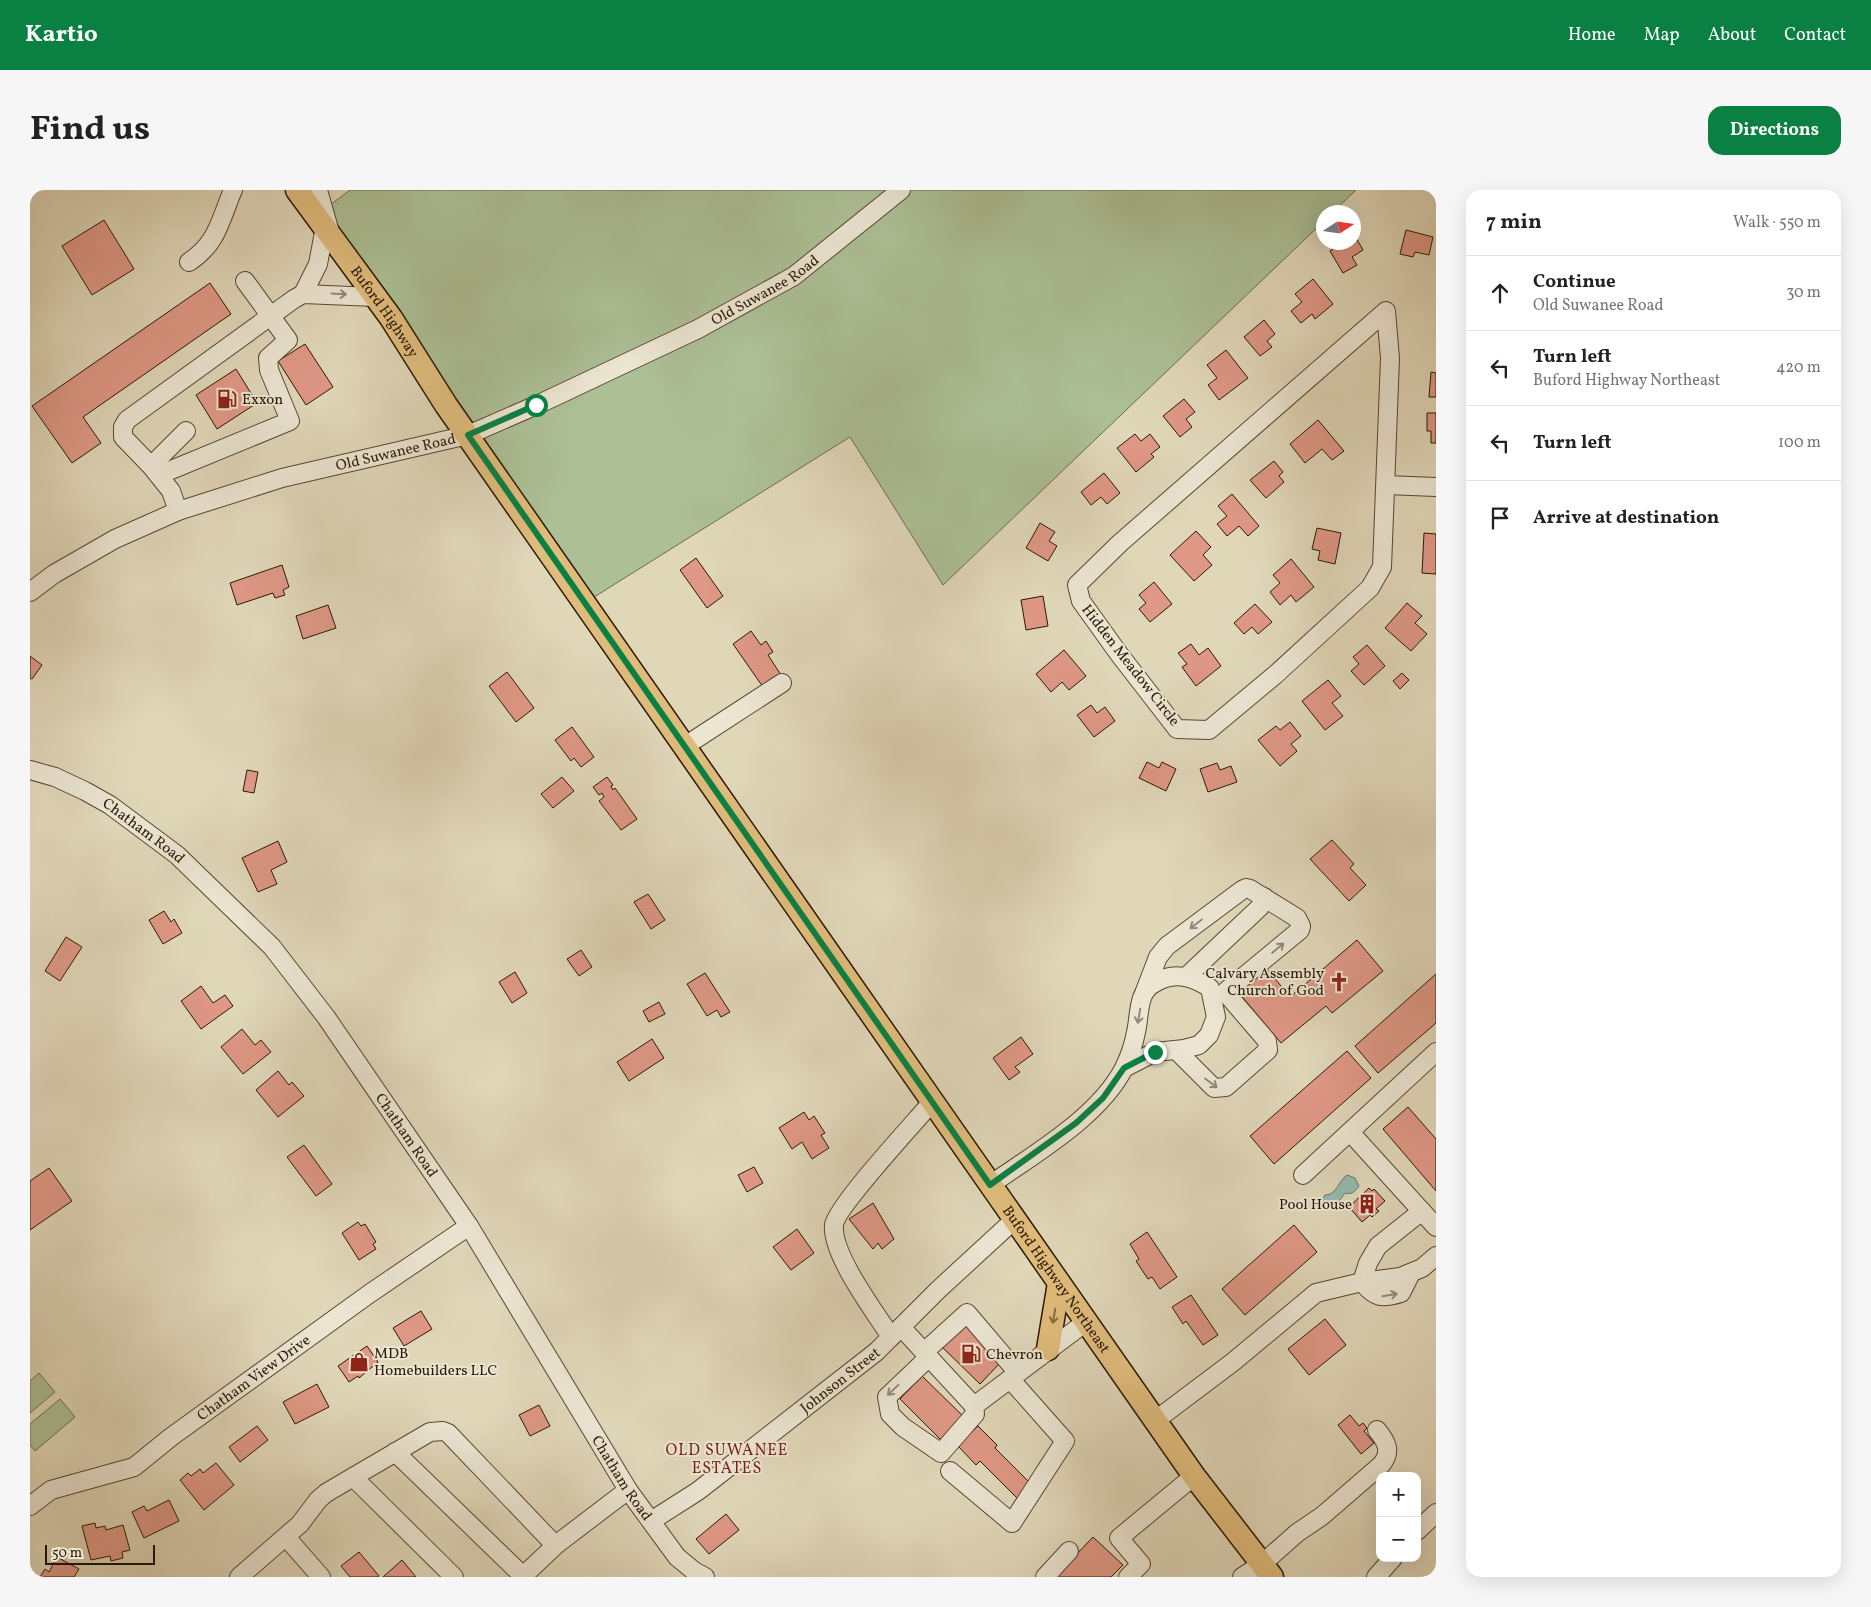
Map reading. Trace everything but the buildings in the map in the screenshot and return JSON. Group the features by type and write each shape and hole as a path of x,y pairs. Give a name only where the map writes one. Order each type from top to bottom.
{"main road":[{"name":"Buford Highway","path":"298,190 391,318 446,405 468,435"},
{"name":"Buford Highway Northeast","path":"468,435 1194,1476 1267,1570"},
{"path":"1048,1349 1059,1283"}],"street":[{"path":"189,262 202,254 215,237 233,190"},
{"path":"303,294 318,264 328,232 318,190"},
{"name":"Old Suwanee Road","path":"30,592 54,574 115,539 178,510 282,478 468,435 539,404 698,329 794,276 901,190"},
{"path":"155,470 290,421 269,370 268,358 288,340 245,281"},
{"path":"178,510 171,491 124,436 123,427 127,420 303,294 375,297"},
{"name":"Hidden Meadow Circle","path":"1386,311 1390,358 1386,485 1382,567 1370,588 1275,675 1209,730 1177,729 1080,600 1077,586 1120,543 1386,311"},
{"path":"155,470 186,431"},
{"path":"1386,485 1436,486"},
{"path":"685,746 782,683"},
{"name":"Chatham Road","path":"30,770 55,777 85,791 110,806 177,855 272,947 326,1017 469,1226 628,1490 677,1557 694,1572 705,1577"},
{"path":"990,1185 1076,1123 1103,1098 1124,1068 1136,1032 1138,1015 1145,991 1158,957 1167,946 1246,888 1297,918 1300,922 1300,930 1219,995 1216,1017 1209,1035 1199,1045 1155,1052 1124,1068"},
{"path":"1186,977 1260,907 1264,897"},
{"path":"1145,991 1154,983 1176,975 1195,979 1219,995 1268,1041 1268,1050 1226,1087 1220,1088 1214,1088 1176,1050"},
{"path":"1303,1175 1436,1052"},
{"path":"932,1102 848,1200 834,1224 835,1236 842,1259 896,1332 927,1354 974,1406 975,1414 941,1453 903,1426 890,1414 887,1397 927,1354 967,1312 1065,1441 1012,1523 950,1471"},
{"path":"1350,1132 1436,1227"},
{"path":"1362,1282 1368,1263 1378,1246 1422,1211"},
{"name":"Johnson Street","path":"651,1521 698,1490 818,1399 876,1352 938,1290 1014,1220"},
{"name":"Chatham View Drive","path":"31,1503 50,1490 134,1467 171,1437 369,1294 469,1226"},
{"path":"1156,1420 1233,1362 1316,1293 1362,1282 1400,1277 1422,1268 1436,1256"},
{"path":"974,1406 1086,1322"},
{"path":"1242,1577 1267,1570 1284,1542 1351,1493 1387,1458 1386,1444 1378,1430"},
{"path":"239,1577 286,1537 326,1493 430,1432 443,1431 448,1433 555,1545"},
{"path":"395,1452 523,1577 555,1545 628,1490"},
{"path":"1128,1577 1141,1564 1118,1538 1194,1476"},
{"path":"353,1477 454,1577"},
{"path":"1421,1527 1436,1513"},
{"path":"286,1537 321,1577"},
{"path":"1045,1577 1070,1551"},
{"path":"1376,1577 1389,1562"}],"green space":[{"path":"350,190 1356,190 1340,205 1316,205 1316,229 943,585 850,437 591,599 322,211"},
{"path":"39,1373 55,1392 30,1413 30,1381"},
{"path":"60,1399 75,1417 35,1451 30,1445 30,1424"}],"water":[{"path":"1347,1175 1355,1178 1359,1186 1349,1194 1345,1193 1340,1200 1338,1208 1334,1209 1322,1199 1325,1195 1332,1193"}],"place":[{"name":"Exxon","path":"227,399"},
{"name":"Calvary Assembly Church of God","path":"1339,982"},
{"name":"Pool House","path":"1367,1204"},
{"name":"Chevron","path":"971,1354"},
{"name":"MDB Homebuilders LLC","path":"359,1362"}],"district":[{"name":"OLD SUWANEE ESTATES","path":"727,1458"}],"route":[{"path":"536,405 468,435 990,1185 1076,1123 1103,1098 1124,1068 1155,1052"}]}
